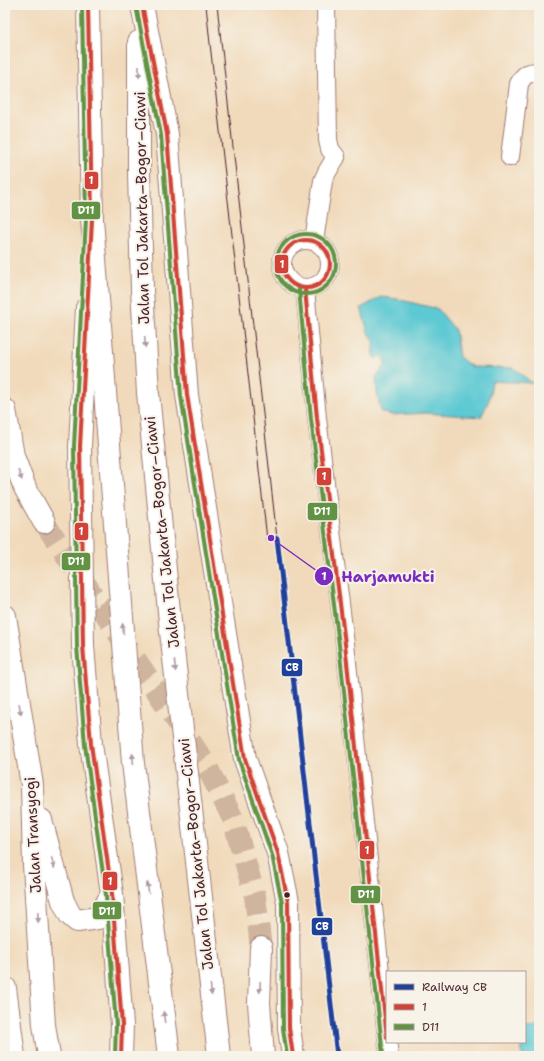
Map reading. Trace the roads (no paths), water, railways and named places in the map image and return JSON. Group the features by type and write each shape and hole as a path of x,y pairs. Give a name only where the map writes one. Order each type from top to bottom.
{"highway":[{"path":"88,5 92,219 133,763 169,1056"},
{"path":"140,5 167,134 187,395 245,759 278,853 288,902 289,1028 293,1056"},
{"name":"Jalan Tol Jakarta–Bogor–Ciawi","path":"140,5 139,173 142,289 148,393 171,632 219,1056"},
{"path":"92,219 80,446 83,646 91,744 112,894 122,1025 121,1056"},
{"path":"5,410 13,456 25,488 44,522"},
{"name":"Jalan Transyogi","path":"5,616 32,784 34,865 44,1025 49,1056"},
{"path":"32,784 63,901 70,915 77,921 98,918 112,894"},
{"path":"261,948 259,1003 263,1056"},
{"path":"5,988 14,1056"}],"street":[{"path":"314,241 323,181 336,157 330,149 328,140 326,5"},
{"path":"510,157 519,84 523,76 529,72 539,72"},
{"path":"306,239 314,241 326,250 330,264 329,272 320,284 313,288 305,289 291,284 285,278 282,272 282,256 291,244 306,239"},
{"path":"305,289 317,418 346,652 386,1037"},
{"path":"387,1043 388,1056"}],"water":[{"path":"381,297 397,299 438,309 455,330 459,357 472,367 514,368 532,383 492,381 489,400 481,417 425,413 392,415 381,412 376,378 386,364 381,355 375,359 373,349 375,343 368,332 361,308"},
{"path":"539,1027 539,1056 522,1056 521,1043 526,1043 526,1028"}],"tunnel":[{"path":"44,522 206,765 233,819 255,896 261,948"}],"tram line":[{"path":"206,5 267,539"},
{"path":"217,5 277,538"}],"rail line":[{"name":"CB","path":"277,538 337,1056"}],"place":[{"name":"Harjamukti","path":"271,538"}]}
